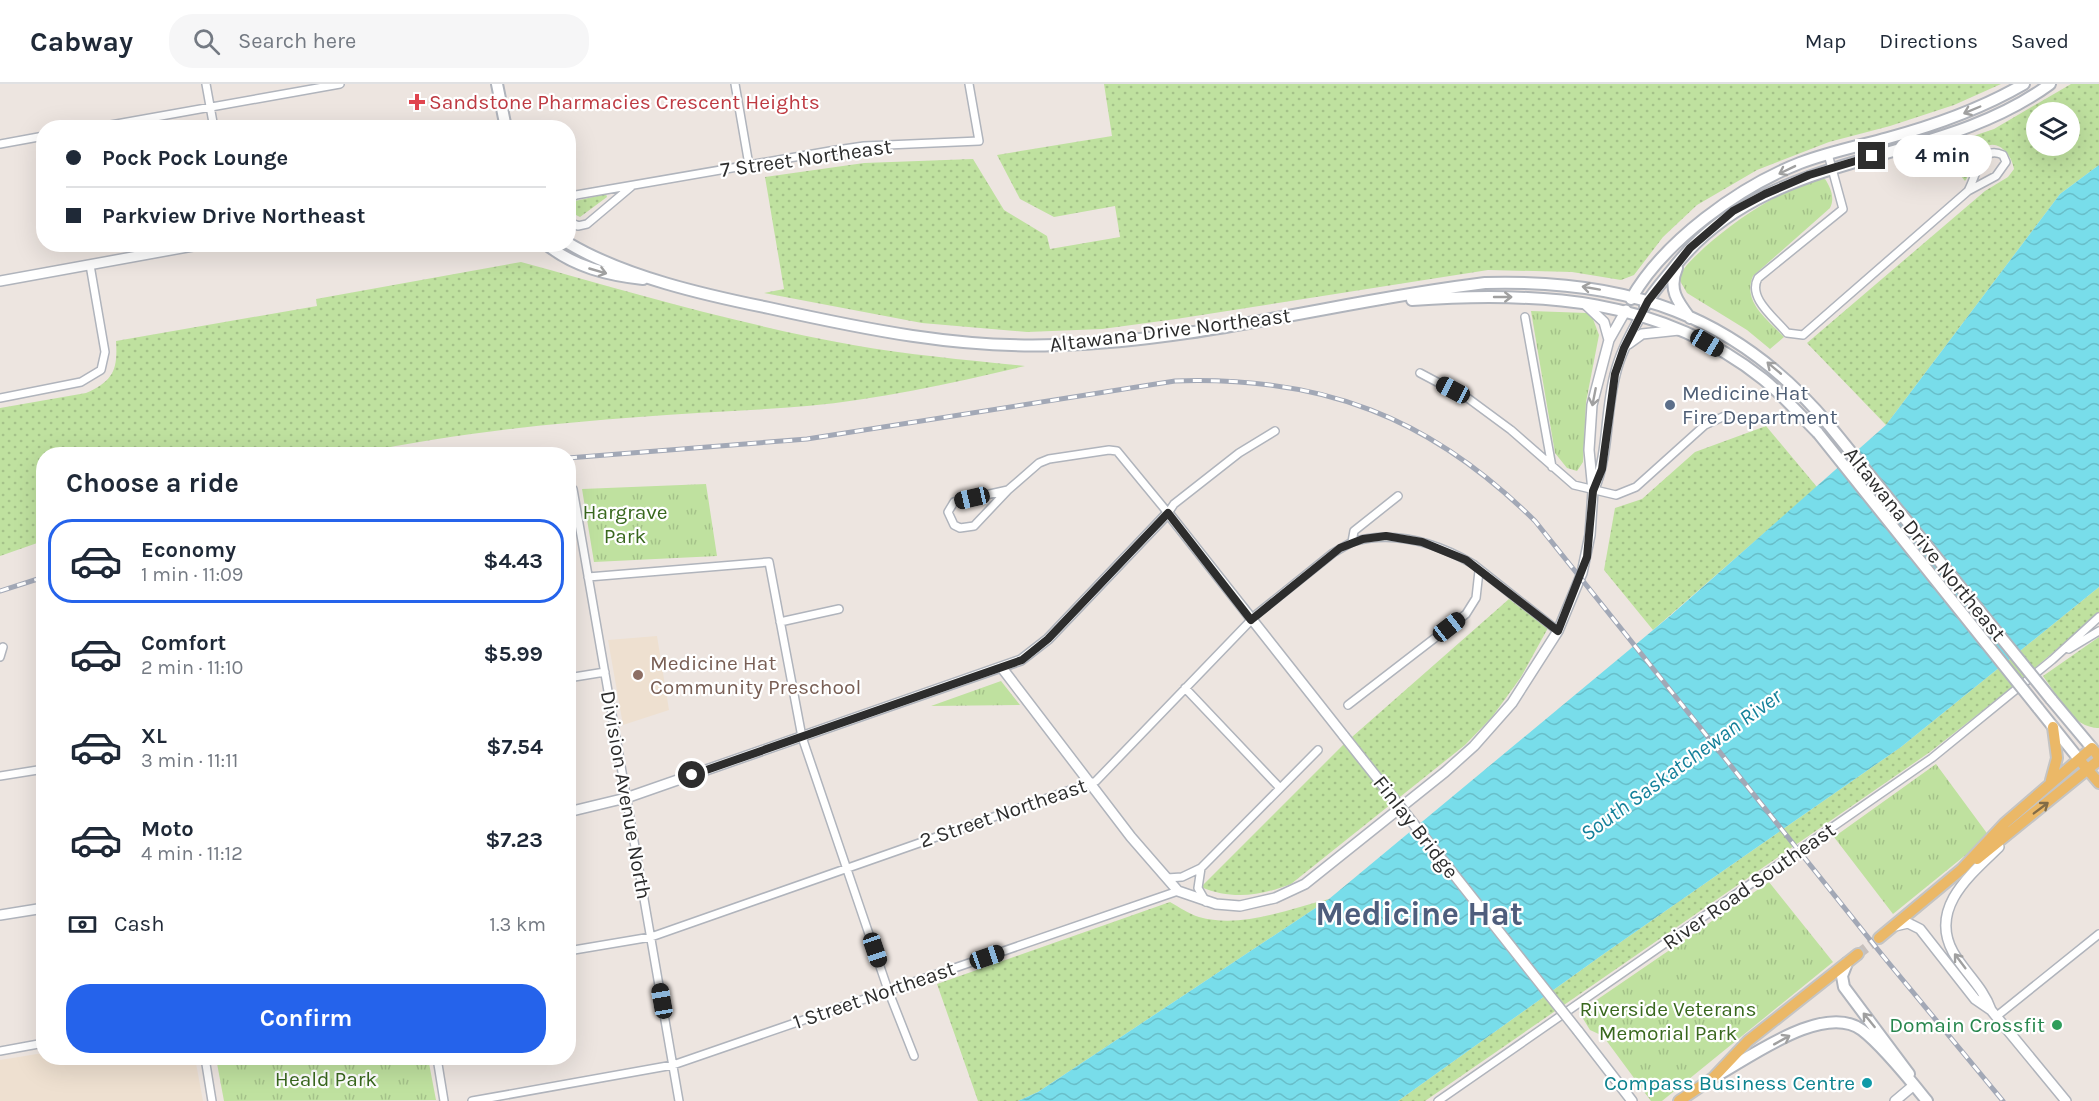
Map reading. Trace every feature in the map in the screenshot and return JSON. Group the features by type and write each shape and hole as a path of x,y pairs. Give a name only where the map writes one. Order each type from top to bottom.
{"main road":[{"path":"497,84 504,120"},
{"path":"1626,310 1633,296 1691,229 1719,207 1799,164 1941,122 1973,110 2024,84"},
{"path":"1641,315 1648,301 1681,258 1708,230 1733,211 1765,194 1832,168 1974,125 2050,84"},
{"name":"Altawana Drive Northeast","path":"576,247 597,258 661,281 753,305 858,327 952,342 1025,346 1093,343 1178,333 1444,288 1497,283 1576,285 1633,296 1690,318 1741,343 1772,366 1802,393 2051,699 2097,752"},
{"name":"Altawana Drive Northeast","path":"560,252 589,268 621,277 661,281"},
{"path":"1681,258 1672,279 1672,291 1690,318"},
{"name":"Altawana Drive Northeast","path":"1360,304 1485,297 1581,301 1626,310 1682,330 1707,343 1762,379 1818,433 2078,759"},
{"path":"2048,784 2054,775 2057,758 2053,728"},
{"path":"1962,869 1984,842 2048,784 2078,759 2097,752"},
{"path":"1879,938 1962,869 2015,831 2020,823 2087,769 2097,752"},
{"path":"2078,759 2099,783"},
{"path":"1713,1078 1748,1041 1858,954"},
{"path":"1847,963 1842,976 1844,987 1906,1066 1914,1085"},
{"path":"1679,1101 1713,1078 1802,1029 1832,1021 1846,1023 1862,1030 1928,1101"}],"street":[{"path":"207,84 213,120"},
{"path":"139,120 340,84"},
{"path":"735,84 749,165"},
{"name":"7 Street Northeast","path":"576,195 864,146 979,141 969,84"},
{"path":"0,144 36,137"},
{"path":"1828,154 1843,209 1758,278 1755,285 1757,297 1787,333 1793,336 1803,335 1968,191 2003,169 2006,162 2003,155 1996,152 1988,153 1981,159 1978,173 1968,191"},
{"name":"7 Street Northeast","path":"576,225 587,224 634,185"},
{"path":"0,281 161,252"},
{"path":"0,398 81,382 101,370 105,352 90,265"},
{"path":"1581,301 1604,322 1609,340"},
{"path":"1002,668 1090,784 1178,891 1206,902 1227,906 1255,904 1290,892 1320,874 1474,746 1526,684 1558,631 1587,557 1593,491 1589,468 1592,405 1609,340 1626,310"},
{"path":"1593,491 1602,469 1611,394 1624,348 1641,315"},
{"path":"1525,317 1552,467"},
{"path":"1624,348 1642,334 1682,330"},
{"path":"1419,373 1469,399 1511,430 1574,485 1616,495 1636,487 1705,425 1729,414"},
{"path":"576,810 626,798 1002,668 1034,653 1174,504 1239,453 1275,431"},
{"path":"1008,490 954,502 948,512 951,519 960,528 974,526 1008,490 1039,463 1049,459 1117,451 1168,513"},
{"name":"2 Street Northeast","path":"576,950 651,937 1096,781 1251,620 1333,553 1352,542 1354,531 1398,496"},
{"name":"Division Avenue North","path":"576,507 679,1101"},
{"name":"Finlay Bridge","path":"1168,513 1632,1101"},
{"path":"1352,542 1386,536 1412,539 1466,560 1558,631"},
{"path":"588,577 769,562 802,737 888,990 914,1056"},
{"path":"1348,705 1466,614 1476,598 1479,571"},
{"path":"780,622 839,609"},
{"name":"River Road Southeast","path":"1438,1101 1913,771 2052,660 2099,617"},
{"name":"River Road Southeast","path":"2052,660 2099,631"},
{"path":"0,657 3,647"},
{"path":"576,677 604,672"},
{"path":"1185,688 1280,787"},
{"path":"1167,878 1182,877 1201,868 1318,750"},
{"path":"0,776 36,770"},
{"path":"1994,1013 1985,993 1953,952 1948,935 1947,918 1951,900 1961,885 2015,831"},
{"path":"1201,868 1198,888 1206,902"},
{"name":"1 Street Northeast","path":"472,1101 672,1065 1178,891"},
{"path":"0,915 36,909"},
{"path":"1893,927 1908,923 1920,928 1975,999 1994,1013 2066,1101"},
{"path":"1994,1013 2099,934"},
{"path":"0,1051 36,1045"},
{"path":"206,1065 212,1101"},
{"path":"437,1065 444,1101"},
{"path":"1895,1101 1914,1085"}],"shaded area":[{"name":"Medicine Hat Community Preschool","path":"657,636 669,710 623,725 608,640"},
{"path":"36,1054 36,1065 196,1065 203,1101 0,1101 0,1060"}],"green space":[{"path":"1104,84 2001,84 1954,105 1890,126 1829,142 1757,170 1697,205 1663,237 1634,275 1621,280 1572,272 1488,270 1102,329 1027,332 922,323 764,293 784,289 765,177 864,163 973,159 1004,210 1047,236 1050,249 1120,237 1115,206 1054,217 1020,199 997,155 1112,136"},
{"path":"2071,84 2099,84 2099,165 2060,194 1886,425 1807,343 1985,191 2008,177 2014,169 2005,150 1988,145 1975,158 1965,181 1938,148 1994,129 2026,110 2026,156 2080,156 2080,102 2040,102"},
{"path":"1819,178 1825,179 1831,190 1830,208 1753,276 1750,285 1753,302 1758,310 1784,337 1770,349 1747,330 1687,293 1679,279 1693,258 1731,225 1773,199"},
{"path":"606,194 607,197 580,217 576,215 576,201"},
{"path":"521,262 686,307 811,337 896,352 1025,366 917,390 835,403 660,415 532,427 461,435 394,447 36,447 36,543 0,556 0,408 86,393 95,389 108,379 115,367 116,341 317,306 316,299"},
{"path":"1531,311 1587,313 1593,319 1599,335 1586,402 1583,462 1577,471 1567,468 1555,453"},
{"path":"1766,426 1817,487 1653,630 1604,570 1615,508 1642,499 1695,452"},
{"name":"Hargrave Park","path":"706,484 717,556 594,562 582,489"},
{"path":"2099,587 2099,613 2014,686 1930,752 1425,1101 1398,1101 1605,953 1901,747"},
{"path":"1509,599 1548,628 1521,677 1492,717 1465,745 1291,884 1246,895 1224,894 1201,887 1344,744"},
{"path":"2099,637 2099,728 2089,727 2073,717 2043,676"},
{"path":"1001,681 1020,705 931,706"},
{"path":"1936,764 1989,836 1893,914 1834,837"},
{"name":"Riverside Veterans Memorial Park","path":"1769,882 1833,962 1662,1101 1651,1101 1603,1036 1590,1030 1579,1012"},
{"path":"1329,899 1038,1092 1018,1101 978,1101 937,984 1170,902 1199,917 1231,921 1264,916"},
{"name":"Heald Park","path":"217,1065 429,1065 436,1100 224,1101"}],"water":[{"name":"South Saskatchewan River","path":"2099,165 2099,587 1901,747 1605,953 1398,1101 1018,1101 1038,1092 1329,899 1670,616 1886,425 2060,194"}],"tunnel":[{"path":"1858,954 1879,938"}],"railway":[{"path":"576,457 807,439 1175,381 1229,381 1279,386 1326,396 1371,410 1414,430 1455,455 1495,485 1535,521 1883,956 2003,1101"},
{"path":"0,591 36,580"}],"place":[{"name":"Sandstone Pharmacies Crescent Heights","path":"417,102"},
{"name":"Medicine Hat Fire Department","path":"1670,405"},
{"name":"Medicine Hat Community Preschool","path":"638,675"},
{"name":"Domain Crossfit","path":"2057,1025"},
{"name":"Compass Business Centre","path":"1867,1083"}],"district":[{"name":"Medicine Hat","path":"1419,914"}],"route":[{"path":"692,775 1022,660 1034,653 1048,639 1168,513 1251,620 1340,548 1363,539 1386,536 1422,542 1466,560 1558,631 1587,557 1593,491 1602,469 1609,404 1615,374 1624,348 1648,301 1690,248 1708,230 1733,211 1809,175 1872,156"}]}
